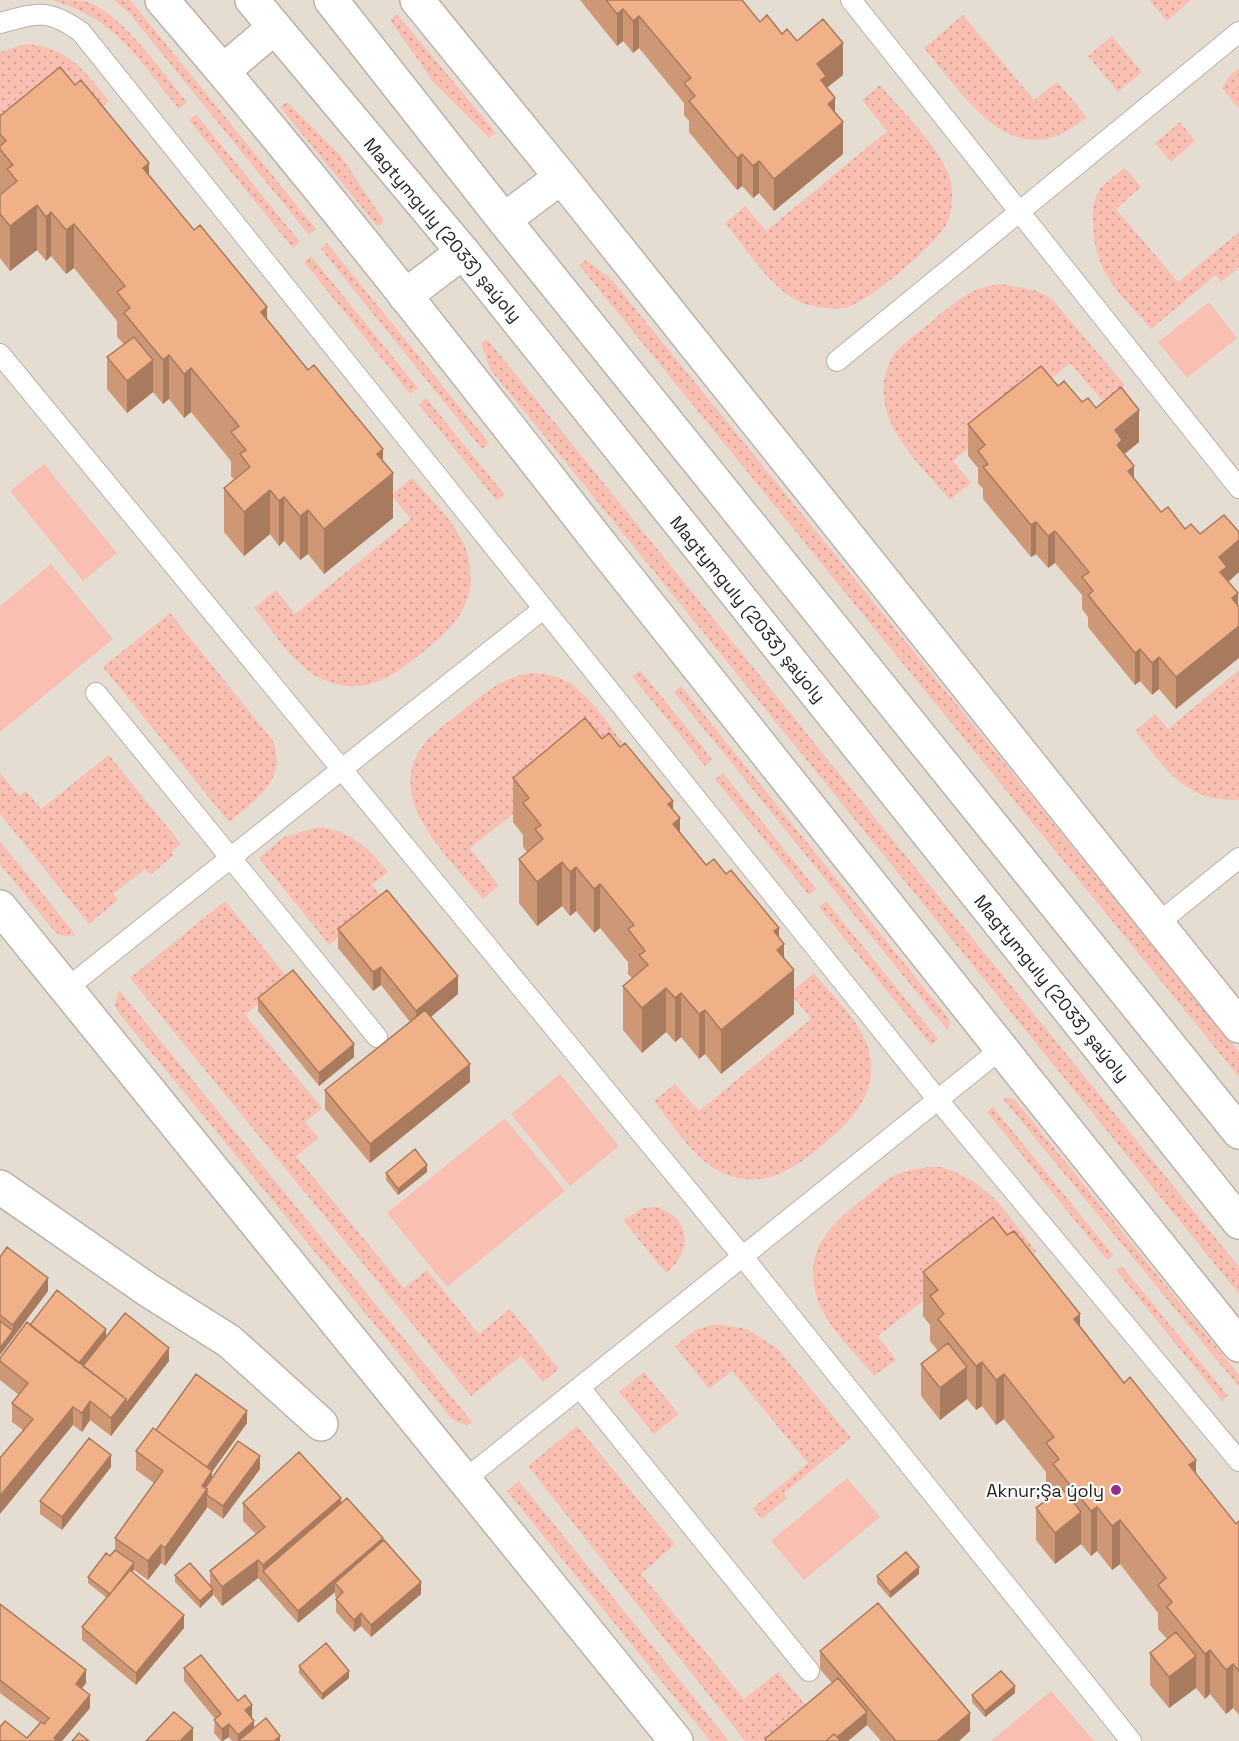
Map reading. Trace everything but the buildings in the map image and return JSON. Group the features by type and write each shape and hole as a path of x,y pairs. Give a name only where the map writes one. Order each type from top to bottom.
{"street":[{"path":"162,0 224,71 405,296 1001,1049 1239,1345"},
{"name":"Magtymguly (2033) şaýoly","path":"252,0 463,252 1239,1222"},
{"path":"331,0 504,220 1239,1132"},
{"path":"417,0 561,177 1156,926 1239,1026"},
{"path":"224,71 274,28"},
{"path":"504,220 561,177"},
{"path":"405,296 463,252"},
{"path":"0,907 676,1741"},
{"path":"0,1187 148,1290 229,1341 321,1424"}],"lane":[{"path":"851,0 1239,488"},
{"path":"0,23 32,14 60,17 81,32 938,1100 1239,1461"},
{"path":"837,361 1239,32"},
{"path":"0,354 743,1257 1131,1741"},
{"path":"66,989 543,609"},
{"path":"96,693 230,860 377,1037"},
{"path":"1156,926 1239,858"},
{"path":"463,1481 1001,1049"},
{"path":"580,1388 808,1671"}],"shaded area":[{"path":"52,0 85,1 114,18 141,45 187,102 179,109 138,58 110,30 74,8"},
{"path":"114,0 130,0 136,7 316,229 309,235 129,13"},
{"path":"1149,0 1191,0 1167,21"},
{"path":"397,14 496,133 489,138 434,83 390,20"},
{"path":"963,15 1034,100 1057,82 1087,117 1061,134 1037,140 1015,136 995,125 976,109 924,48"},
{"path":"1112,36 1142,72 1118,92 1088,56"},
{"path":"26,44 54,50 74,62 109,101 89,118 0,146 0,52"},
{"path":"1239,68 1239,109 1222,88 1229,76"},
{"path":"880,85 918,128 936,152 949,176 952,200 946,225 915,259 855,304 833,309 800,302 789,296 769,278 725,223 745,206 766,231 887,131 862,100"},
{"path":"287,102 341,156 384,221 378,227 280,107"},
{"path":"196,114 300,242 293,248 189,120"},
{"path":"1180,122 1195,141 1171,162 1155,143"},
{"path":"1125,168 1141,187 1116,209 1178,282 1239,232 1239,267 1221,282 1216,275 1151,329 1111,282 1098,257 1095,241 1093,206 1096,197 1103,186"},
{"path":"327,243 489,443 482,449 321,249"},
{"path":"311,256 418,388 410,394 304,262"},
{"path":"586,260 611,279 1239,1052 1239,1077 579,265"},
{"path":"1001,284 1034,290 1051,298 1125,385 1104,403 1070,363 953,461 971,483 950,500 910,454 899,437 884,401 884,381 893,355 908,340 962,297 980,289"},
{"path":"1209,302 1237,338 1187,378 1158,342"},
{"path":"487,339 1239,1267 1239,1294 490,369 481,343"},
{"path":"426,398 505,495 497,501 419,405"},
{"path":"44,464 117,553 83,581 10,491"},
{"path":"412,478 454,526 466,548 471,576 466,602 461,613 445,633 412,661 389,676 377,682 352,686 324,680 294,658 254,608 276,590 295,614 411,519 391,495"},
{"path":"51,564 113,639 0,732 0,606"},
{"path":"170,613 273,741 276,767 273,778 258,797 229,822 103,667"},
{"path":"640,670 712,759 705,766 632,676"},
{"path":"1239,670 1239,800 1220,799 1190,789 1178,780 1135,731 1155,714 1168,729"},
{"path":"532,673 560,678 581,692 634,758 595,749 470,848 499,886 483,899 428,832 417,812 411,793 411,773 422,747 441,728 492,688 521,675"},
{"path":"681,686 950,1020 948,1031 674,692"},
{"path":"109,755 181,844 171,852 174,855 150,875 145,869 113,894 118,900 89,924 0,814 0,773 19,796 26,791 41,809"},
{"path":"723,773 816,889 809,895 715,779"},
{"path":"319,827 350,836 366,848 388,872 372,885 384,899 329,945 259,858 284,837"},
{"path":"0,841 76,935 62,936 55,932 0,864"},
{"path":"225,901 289,979 245,1015 322,1108 305,1122 319,1138 296,1156 404,1288 427,1270 479,1334 510,1309 559,1369 543,1382 521,1356 471,1396 130,978"},
{"path":"826,901 938,1039 931,1045 819,907"},
{"path":"814,973 853,1019 865,1040 871,1066 867,1092 854,1115 845,1125 790,1169 752,1180 723,1173 693,1151 654,1101 675,1084 699,1111 811,1019 790,993"},
{"path":"119,990 473,1423 467,1425 453,1420 118,1012 115,1005"},
{"path":"560,1074 619,1146 570,1186 511,1114"},
{"path":"1006,1097 1015,1100 1239,1375 1239,1387 1003,1099"},
{"path":"993,1107 1113,1255 1107,1260 987,1112"},
{"path":"505,1118 565,1191 447,1287 387,1213"},
{"path":"941,1167 973,1181 985,1190 996,1200 1036,1251 1016,1267 997,1244 878,1336 896,1360 874,1376 839,1336 818,1302 813,1274 814,1260 825,1236 834,1225 885,1181 910,1170"},
{"path":"656,1207 676,1218 685,1236 681,1255 666,1273 623,1220 643,1208"},
{"path":"1122,1266 1228,1396 1222,1401 1116,1270"},
{"path":"715,1324 747,1329 778,1349 851,1438 784,1493 787,1498 762,1519 753,1508 808,1463 732,1371 709,1389 675,1346 695,1330"},
{"path":"644,1372 679,1414 654,1434 619,1392"},
{"path":"577,1426 675,1544 641,1574 744,1699 778,1672 810,1710 772,1741 745,1741 528,1466"},
{"path":"847,1478 880,1517 804,1580 771,1541"},
{"path":"519,1481 729,1741 710,1741 507,1491"},
{"path":"1051,1691 1094,1741 991,1741"}],"place":[{"name":"Aknur;Şa ýoly","path":"1116,1490"}]}
